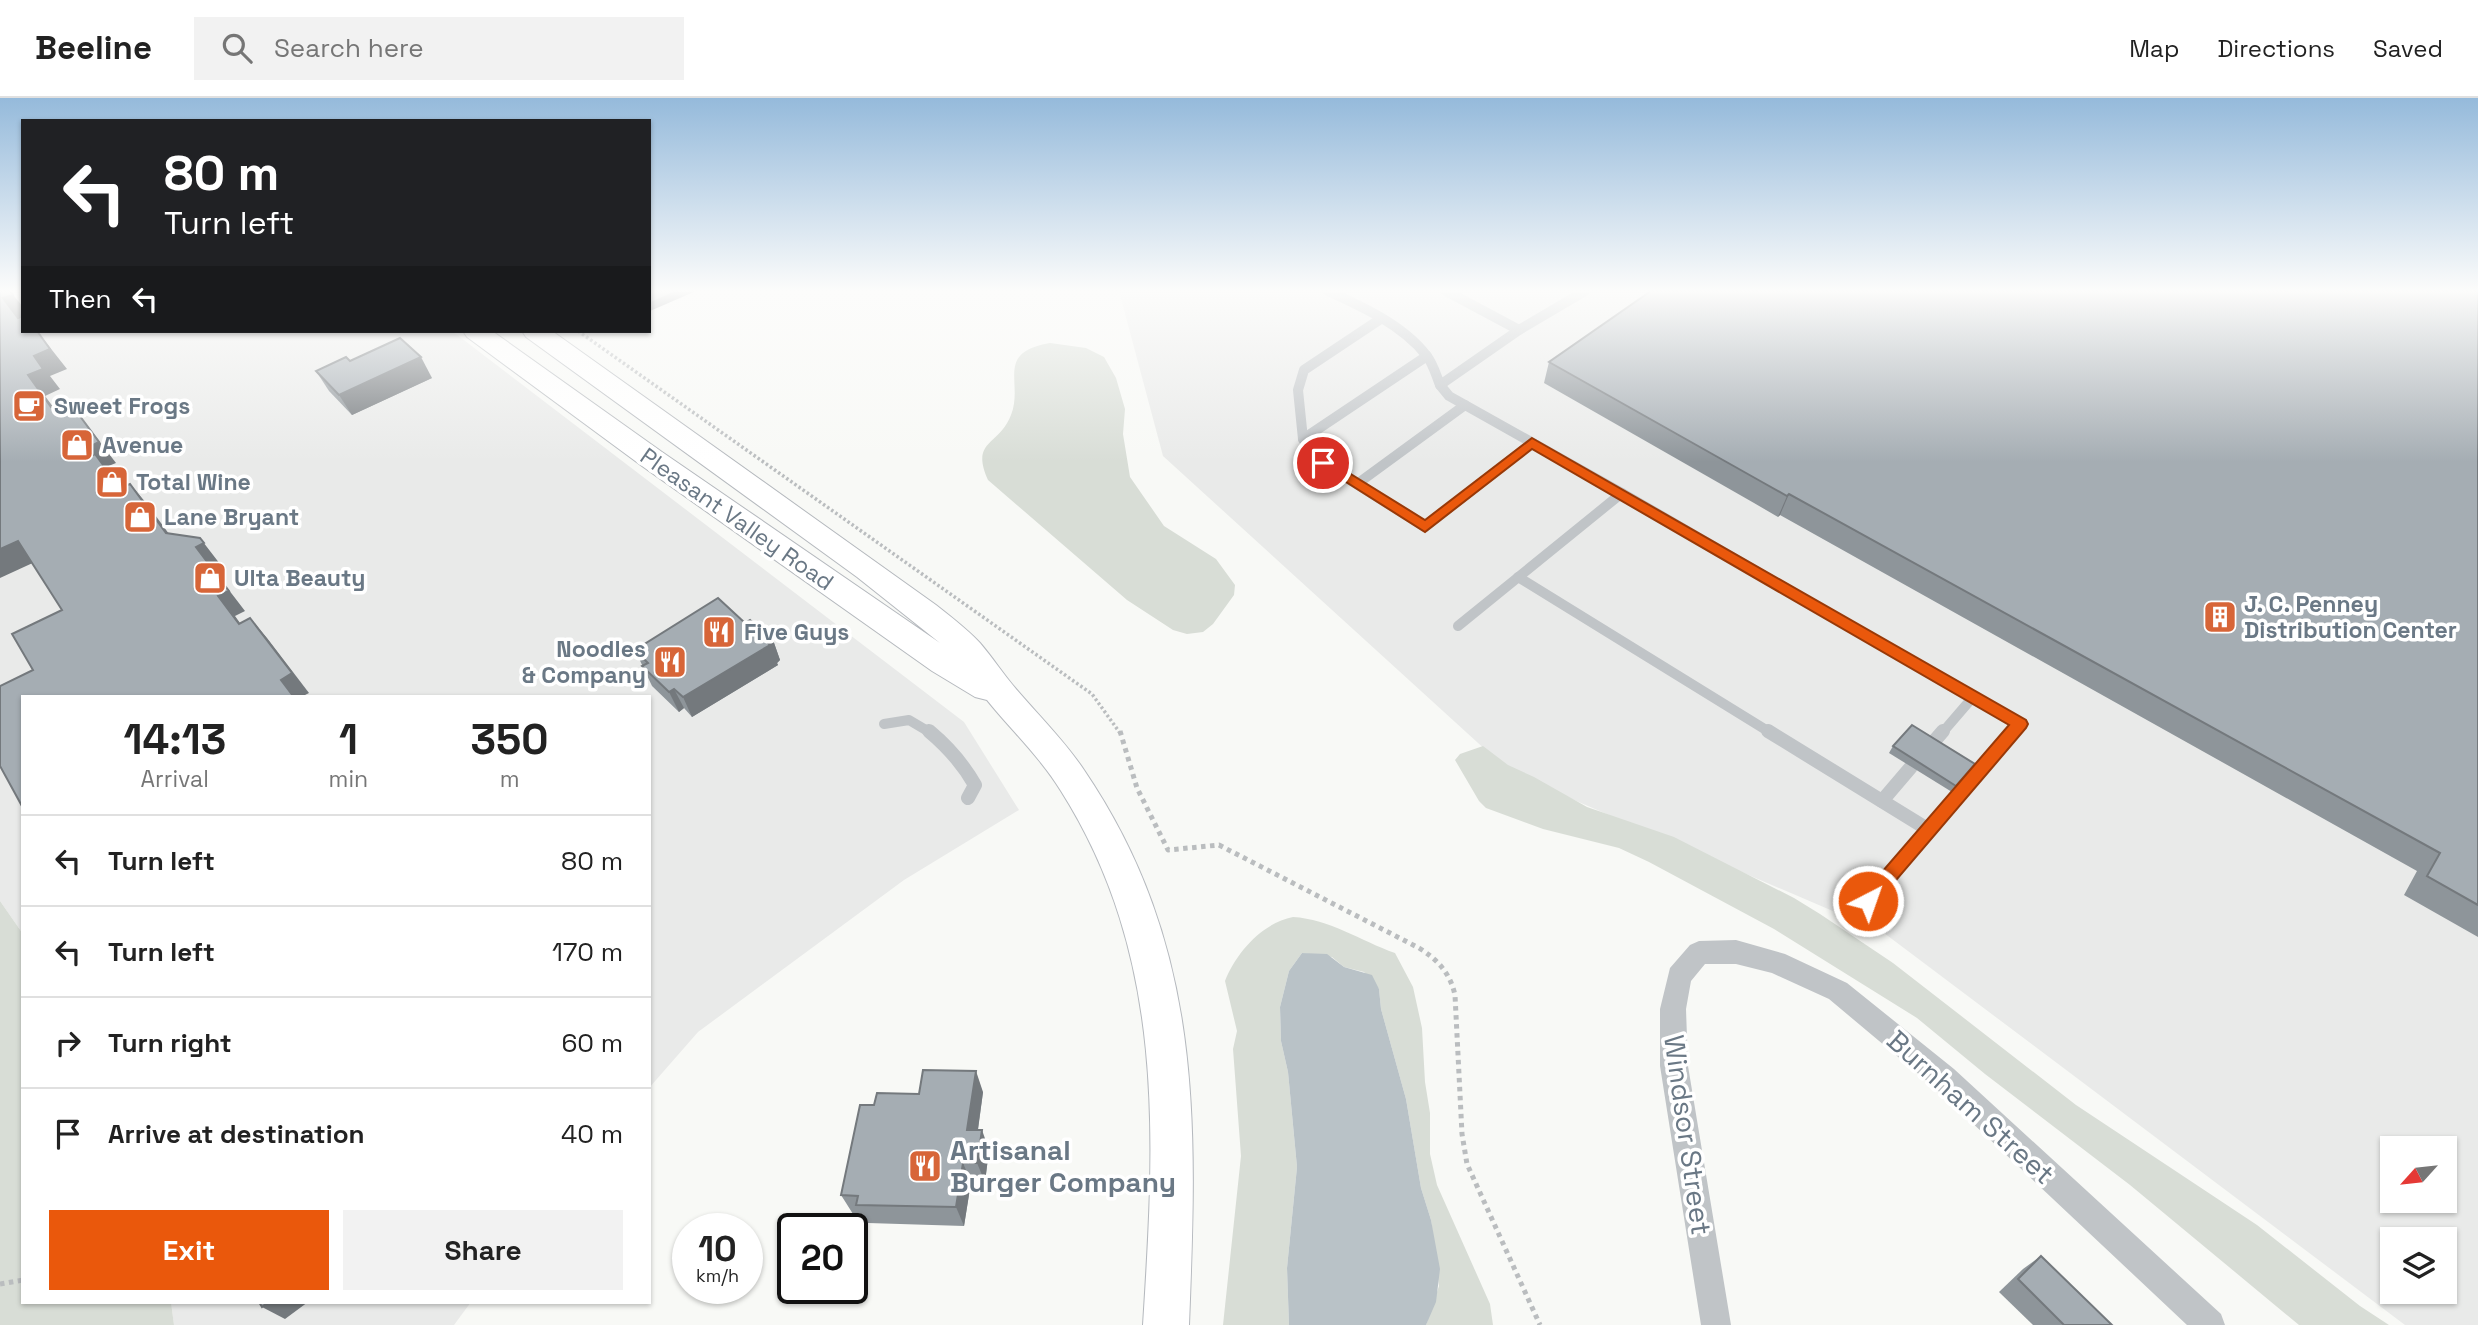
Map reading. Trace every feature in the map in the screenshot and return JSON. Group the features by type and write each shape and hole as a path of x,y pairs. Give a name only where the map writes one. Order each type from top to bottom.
{"main road":[{"name":"Pleasant Valley Road","path":"500,348 661,466 943,662 1004,698"},
{"name":"Pleasant Valley Road","path":"559,348 899,592 964,646 1004,698 1049,747 1095,818 1129,894 1152,963 1165,1024 1171,1087 1171,1212 1166,1325"},
{"path":"661,466 695,446"}],"street":[{"name":"Burnham Street","path":"1699,953 1736,952 1776,962 1838,991 1944,1078 2210,1325"},
{"name":"Windsor Street","path":"1699,953 1679,976 1672,1009 1674,1066 1716,1325"}],"lane":[{"path":"1337,348 1304,370 1298,390 1303,439 1323,463 1425,527 1532,443"},
{"path":"1420,348 1449,396 2020,724 1868,901"},
{"path":"1440,385 1493,348"},
{"path":"1303,439 1427,356"},
{"path":"1357,485 1465,405"},
{"path":"1458,626 1622,493"},
{"path":"1518,577 1929,830"},
{"path":"1930,746 1973,697"},
{"path":"884,724 911,720 923,727 969,771 975,785 968,798"},
{"path":"1882,801 1912,767"}],"path":[{"path":"602,348 1092,694 1119,729 1137,788 1168,850 1219,845 1419,948 1445,968 1455,995 1462,1134 1467,1164 1540,1325"},
{"path":"0,1284 21,1280"}],"shaded area":[{"path":"0,348 475,348 964,722 1019,810 904,880 698,1032 651,1086 651,695 21,695 21,931 0,901"},
{"path":"1033,348 1087,348 1104,357 1116,378 1125,409 1123,434 1130,477 1164,526 1216,559 1235,585 1234,595 1213,624 1203,632 1187,634 1173,630 1127,600 988,480 982,457 988,444 1000,433 1011,415 1014,403 1014,370 1016,361"},
{"path":"1134,348 2478,348 2478,1325 2405,1325 1884,933 1511,773 1163,456"},
{"path":"1483,746 1508,765 1587,807 1674,837 1820,914 1893,963 2076,1105 2257,1225 2360,1306 2389,1325 2299,1325 2130,1185 1985,1074 1917,1018 1774,929 1649,862 1619,848 1543,829 1486,808 1455,760 1460,754"},
{"path":"0,901 21,931 21,1304 171,1304 174,1325 0,1325"},
{"path":"1293,917 1332,926 1395,953 1413,987 1422,1028 1430,1113 1430,1154 1437,1185 1490,1304 1493,1325 1426,1325 1439,1286 1431,1220 1421,1188 1406,1099 1381,1009 1379,989 1364,972 1344,967 1332,957 1302,953 1289,971 1280,1007 1281,1041 1288,1072 1297,1167 1287,1268 1289,1325 1223,1325 1241,1156 1233,1049 1237,1031 1225,981 1236,960 1252,941 1271,926"},
{"path":"1302,953 1327,954 1344,967 1372,975 1379,989 1381,1009 1406,1099 1421,1188 1431,1220 1440,1269 1436,1302 1426,1325 1289,1325 1287,1268 1297,1167 1288,1072 1281,1041 1280,1007 1289,971"},
{"path":"171,1304 470,1304 454,1325 174,1325"}],"building":[{"path":"0,348 49,348 34,356 43,369 28,375 51,407 68,400 99,442 83,450 88,457 95,454 114,480 107,483 113,491 130,484 166,533 200,538 204,543 196,547 229,591 218,596 239,624 250,618 292,673 281,680 292,695 21,695 21,804 0,766 0,686 33,670 12,634 62,610 18,541 0,549"},
{"path":"378,348 411,348 421,357 339,395 316,371 346,357 350,361"},
{"name":"J. C. Penney Distribution Center","path":"1569,348 2478,348 2478,905 2427,876 2440,853 1789,494 1787,496 1549,362"},
{"path":"718,598 745,623 750,620 773,640 768,643 770,645 683,697 674,689 669,692 642,666 648,663 635,650"},
{"path":"1912,725 1975,764 1956,786 1893,746"},
{"name":"Artisanal Burger Company","path":"923,1070 976,1071 967,1130 982,1130 977,1163 963,1163 956,1207 856,1205 858,1196 841,1195 860,1105 874,1105 877,1093 919,1094"},
{"path":"2041,1256 2112,1325 2064,1325 2018,1279"}],"place":[{"name":"Sweet Frogs","path":"29,406"},
{"name":"Avenue","path":"77,445"},
{"name":"Total Wine","path":"112,482"},
{"name":"Lane Bryant","path":"140,517"},
{"name":"Ulta Beauty","path":"210,578"},
{"name":"J. C. Penney Distribution Center","path":"2220,617"},
{"name":"Five Guys","path":"719,632"},
{"name":"Noodles & Company","path":"670,662"},
{"name":"Artisanal Burger Company","path":"925,1166"}],"route":[{"path":"1323,463 1425,527 1532,443 2020,724 1868,901"}]}
